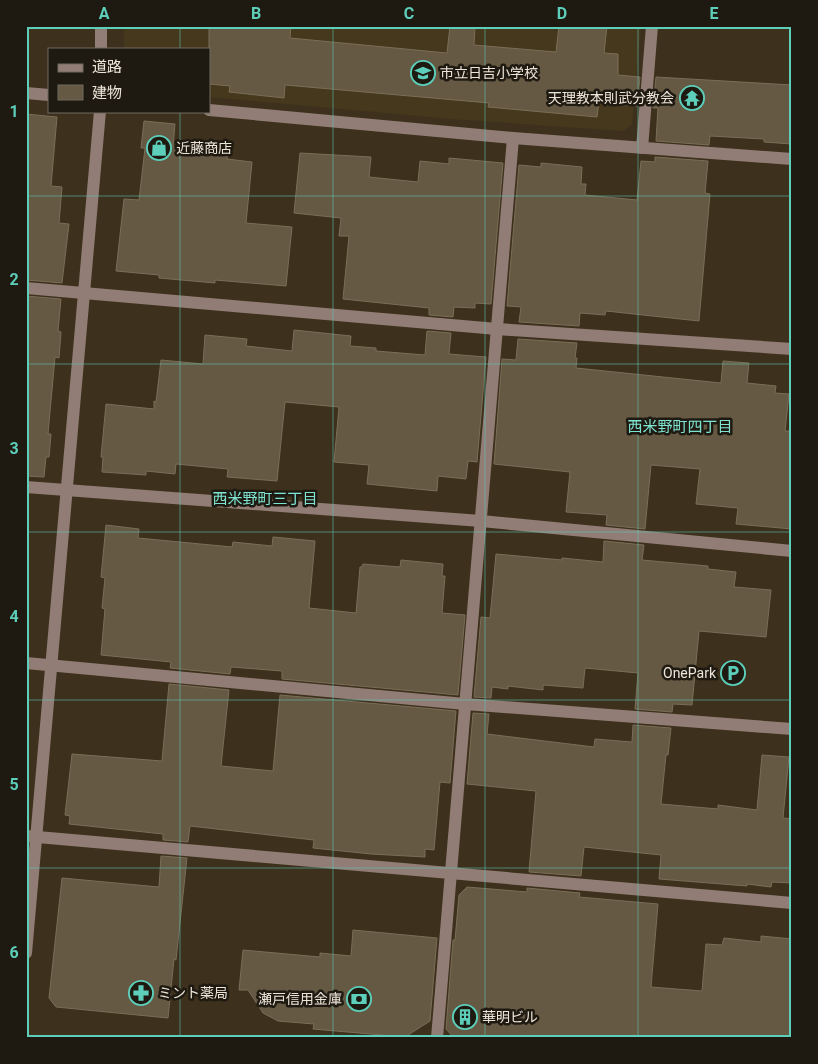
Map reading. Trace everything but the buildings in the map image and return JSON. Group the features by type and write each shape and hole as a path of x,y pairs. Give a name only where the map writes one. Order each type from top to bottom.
{"street":[{"path":"101,26 101,48"},
{"path":"642,148 652,26"},
{"path":"26,94 48,96"},
{"path":"210,110 513,138 792,159"},
{"path":"26,953 32,836 52,666 100,112"},
{"path":"437,1038 513,138"},
{"path":"26,288 497,329 792,349"},
{"path":"26,486 480,521 792,552"},
{"path":"26,664 465,704 792,729"},
{"path":"32,836 792,903"}],"shaded area":[{"name":"市立日吉小学校","path":"124,26 641,26 632,124 624,131 452,119 210,97 210,48 124,48"}],"place":[{"name":"市立日吉小学校","path":"423,73"},
{"name":"天理教本則武分教会","path":"692,98"},
{"name":"近藤商店","path":"159,148"},
{"name":"OnePark","path":"733,673"},
{"name":"ミント薬局","path":"141,993"},
{"name":"瀬戸信用金庫","path":"359,999"},
{"name":"華明ビル","path":"465,1017"}],"district":[{"name":"西米野町四丁目","path":"680,427"},
{"name":"西米野町三丁目","path":"265,499"}]}
